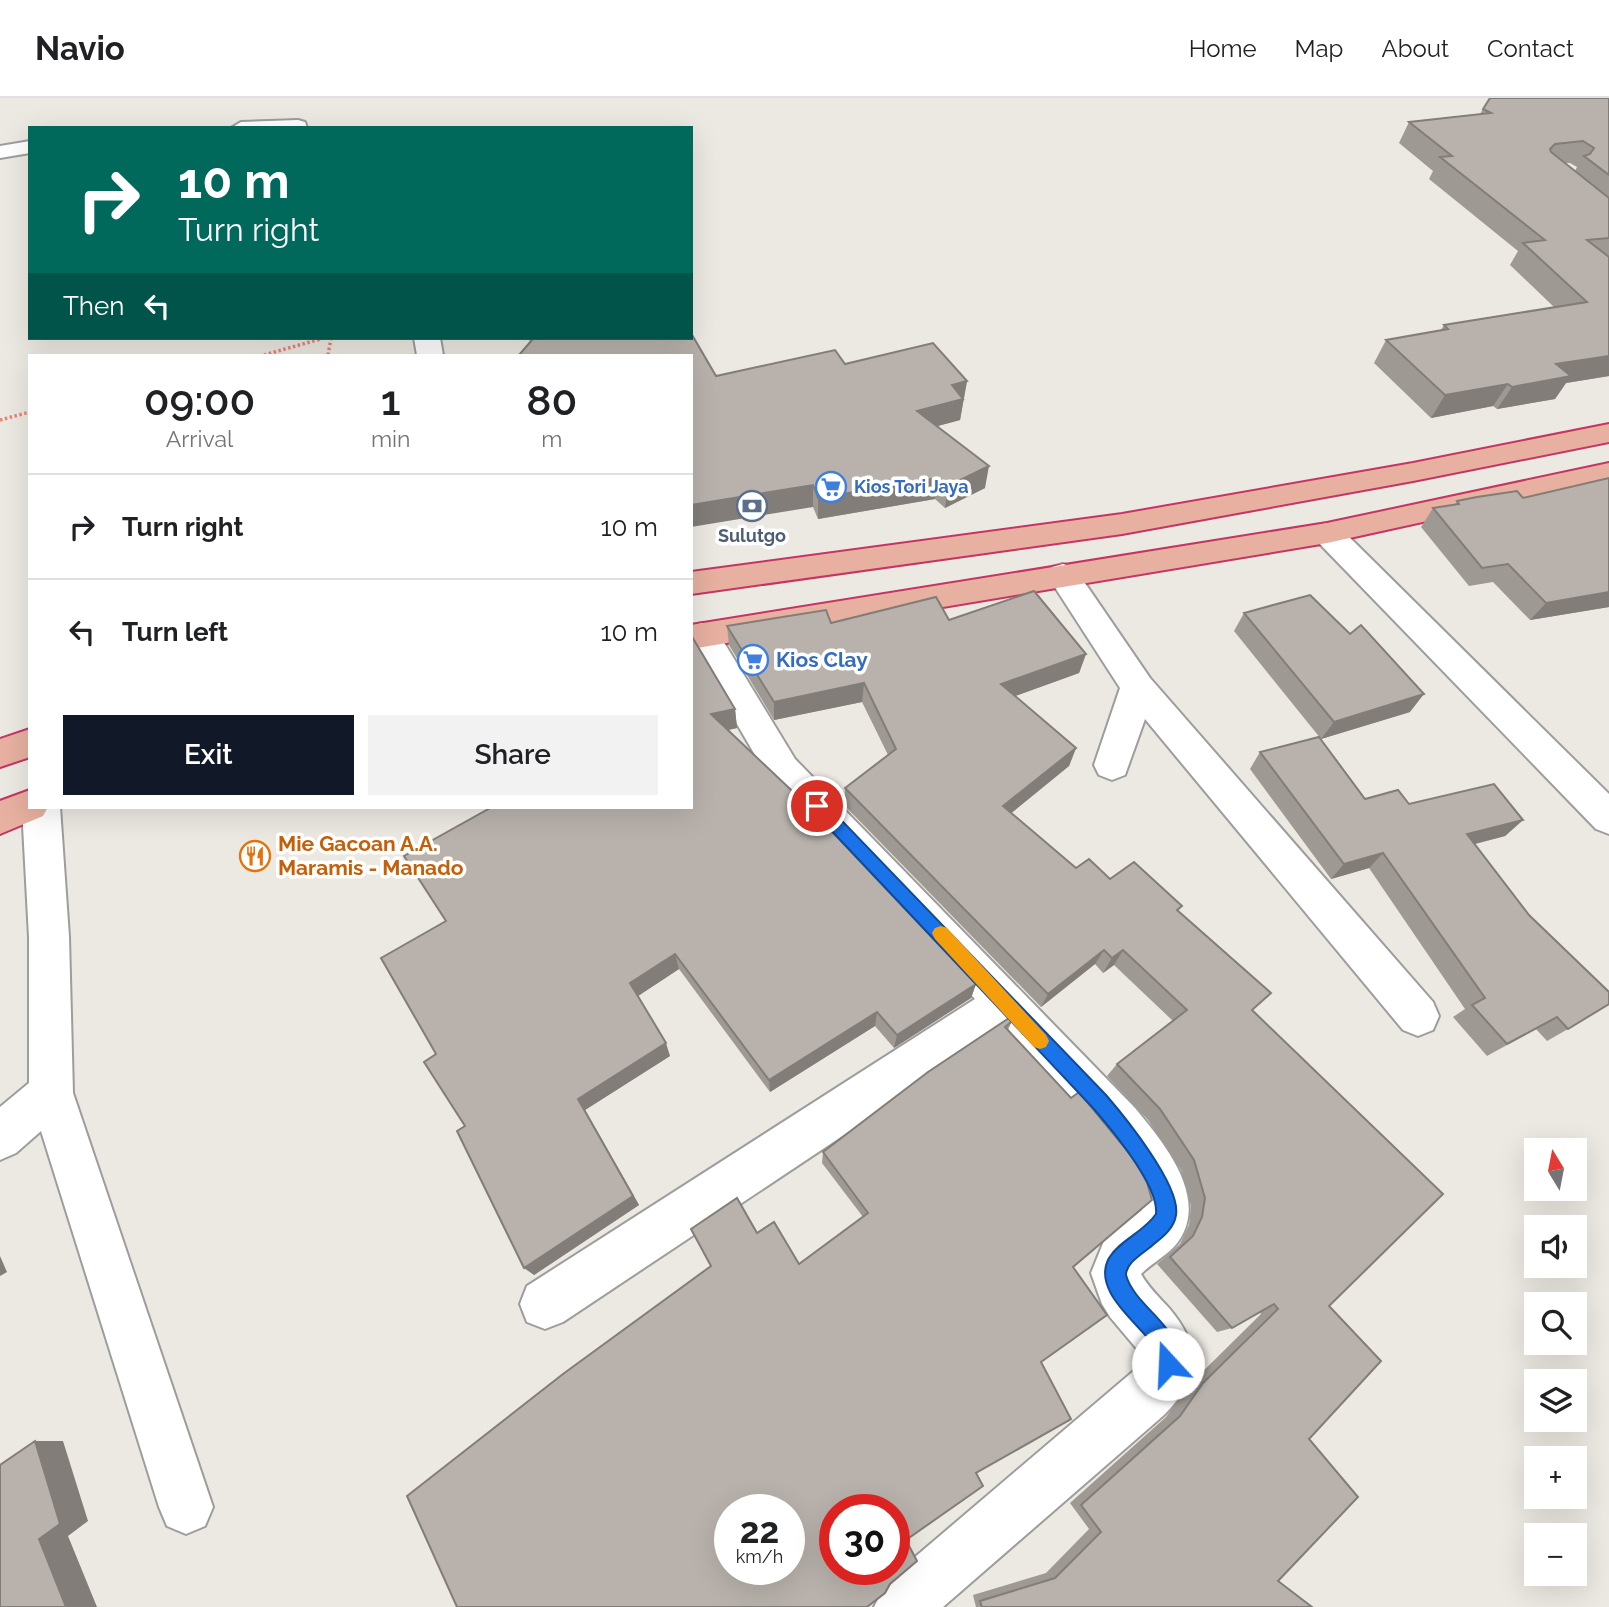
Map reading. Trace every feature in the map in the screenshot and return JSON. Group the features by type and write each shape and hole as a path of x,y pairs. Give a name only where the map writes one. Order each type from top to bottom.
{"highway":[{"path":"693,583 1122,524 1413,472 1609,433"},
{"path":"697,636 1327,533 1609,472"},
{"path":"0,753 28,744"},
{"path":"0,818 28,806"}],"street":[{"path":"0,152 28,147"},
{"path":"1327,533 1609,818"},
{"path":"1063,575 1138,687 1418,1016"},
{"path":"697,636 782,769 1117,1122 1162,1191 1167,1205 1166,1217 1159,1227 1116,1265 1120,1290 1161,1338 1168,1353 1165,1377 1146,1397 908,1600 904,1607"},
{"path":"1112,765 1138,687"},
{"path":"41,809 49,937 51,1093 186,1507"},
{"path":"545,1304 1006,1003"},
{"path":"0,1137 51,1093"}],"path":[{"path":"268,354 318,340"},
{"path":"0,420 28,413"}],"building":[{"path":"1490,98 1609,98 1609,175 1584,156 1590,154 1594,148 1583,141 1555,144 1550,149 1609,198 1609,238 1587,240 1609,257 1609,356 1556,364 1571,376 1445,395 1386,340 1448,329 1444,325 1587,302 1523,243 1545,240 1440,157 1452,156 1409,122 1491,113 1483,109"},
{"path":"693,336 716,376 835,350 845,364 933,343 967,381 952,385 963,399 917,411 989,466 948,486 938,478 818,498 813,485 693,505 693,354 520,354 532,340 693,340"},
{"path":"1609,478 1609,592 1546,603 1508,564 1482,568 1433,508 1459,504 1457,501 1517,491 1523,498"},
{"path":"1034,591 1086,654 1001,684 1076,748 1003,806 1076,868 1089,859 1110,879 1134,862 1182,906 1177,910 1271,993 1252,1010 1443,1194 1329,1306 1381,1361 1309,1439 1358,1497 1278,1581 1312,1607 982,1607 980,1601 1055,1578 1101,1532 1081,1505 1180,1416 1203,1383 1278,1309 1274,1304 1232,1328 1170,1257 1193,1236 1202,1217 1205,1198 1194,1160 1160,1109 1117,1064 1187,1010 1123,950 1112,958 1104,950 1048,994 845,788 896,749 864,683 774,702 727,626 826,610 831,623 936,597 949,620"},
{"path":"1310,595 1350,634 1361,625 1424,694 1334,722 1244,613"},
{"path":"693,638 735,709 711,714 808,806 976,984 897,1035 877,1012 769,1080 675,954 630,983 666,1043 578,1099 633,1196 524,1268 457,1131 465,1126 424,1062 436,1054 381,958 446,921 404,856 488,809 693,809"},
{"path":"1319,737 1365,799 1398,790 1409,804 1494,784 1523,820 1467,834 1529,915 1609,992 1609,1004 1568,1029 1557,1017 1507,1044 1472,1005 1485,998 1383,853 1344,864 1260,752"},
{"path":"1009,1018 1012,1021 1005,1027 1071,1098 1079,1092 1134,1159 1147,1182 1152,1200 1073,1267 1107,1315 1041,1362 1071,1419 976,1473 983,1486 910,1537 910,1494 819,1494 819,1585 889,1585 885,1593 867,1607 457,1607 407,1496 563,1374 711,1266 691,1229 737,1198 757,1233 774,1222 799,1264 868,1213 823,1152 928,1072"},
{"path":"35,1441 60,1524 39,1539 66,1607 0,1607 0,1465"},
{"path":"910,1548 917,1561 910,1567"}],"slow traffic":[{"path":"941,933 1040,1041"}],"place":[{"name":"Kios Tori Jaya","path":"831,487"},
{"name":"Sulutgo","path":"752,506"},
{"name":"Kios Clay","path":"753,660"},
{"name":"Mie Gacoan A.A. Maramis - Manado","path":"255,856"}],"route":[{"path":"817,806 977,970 1058,1061 1100,1101 1155,1178 1167,1205 1166,1217 1159,1227 1122,1258 1116,1265 1116,1275 1120,1290 1128,1302 1161,1338 1168,1353 1168,1364"}]}
